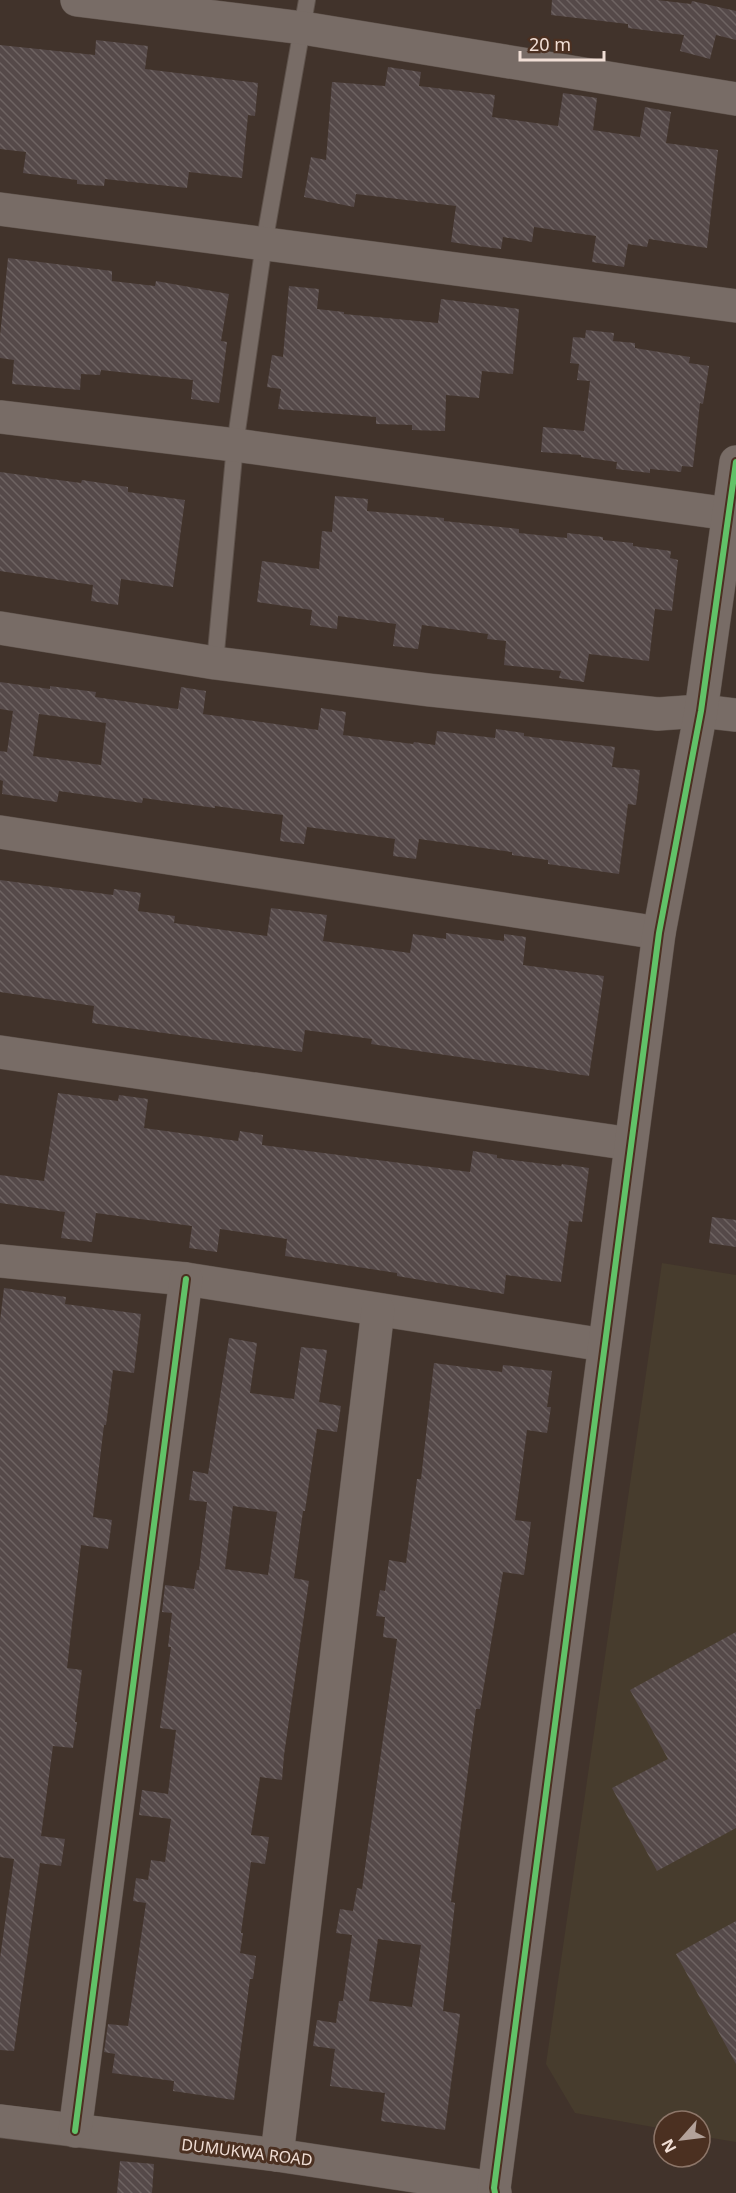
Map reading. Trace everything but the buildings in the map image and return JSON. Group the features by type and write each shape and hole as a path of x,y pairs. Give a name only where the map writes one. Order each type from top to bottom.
{"street":[{"path":"77,0 305,14 736,99"},
{"path":"0,209 736,306"},
{"path":"0,417 235,445 729,514"},
{"path":"494,2190 659,933 701,711 736,462"},
{"path":"0,628 215,663 440,692 658,714 701,711 736,715"},
{"path":"0,832 659,933"},
{"path":"0,1052 631,1144"},
{"path":"0,1262 186,1279 604,1345"},
{"path":"75,2132 186,1279"},
{"path":"277,2155 378,1310"},
{"name":"DUMUKWA ROAD","path":"0,2121 277,2155 494,2190"}],"lane":[{"path":"215,663 235,445 264,244 305,14"}],"shaded area":[{"path":"662,1263 736,1275 736,2142 712,2138 712,2109 652,2109 652,2127 575,2113 546,2064"}],"cycle path":[{"path":"495,2193 659,933 701,711 736,462"},
{"path":"75,2131 186,1279"}]}
